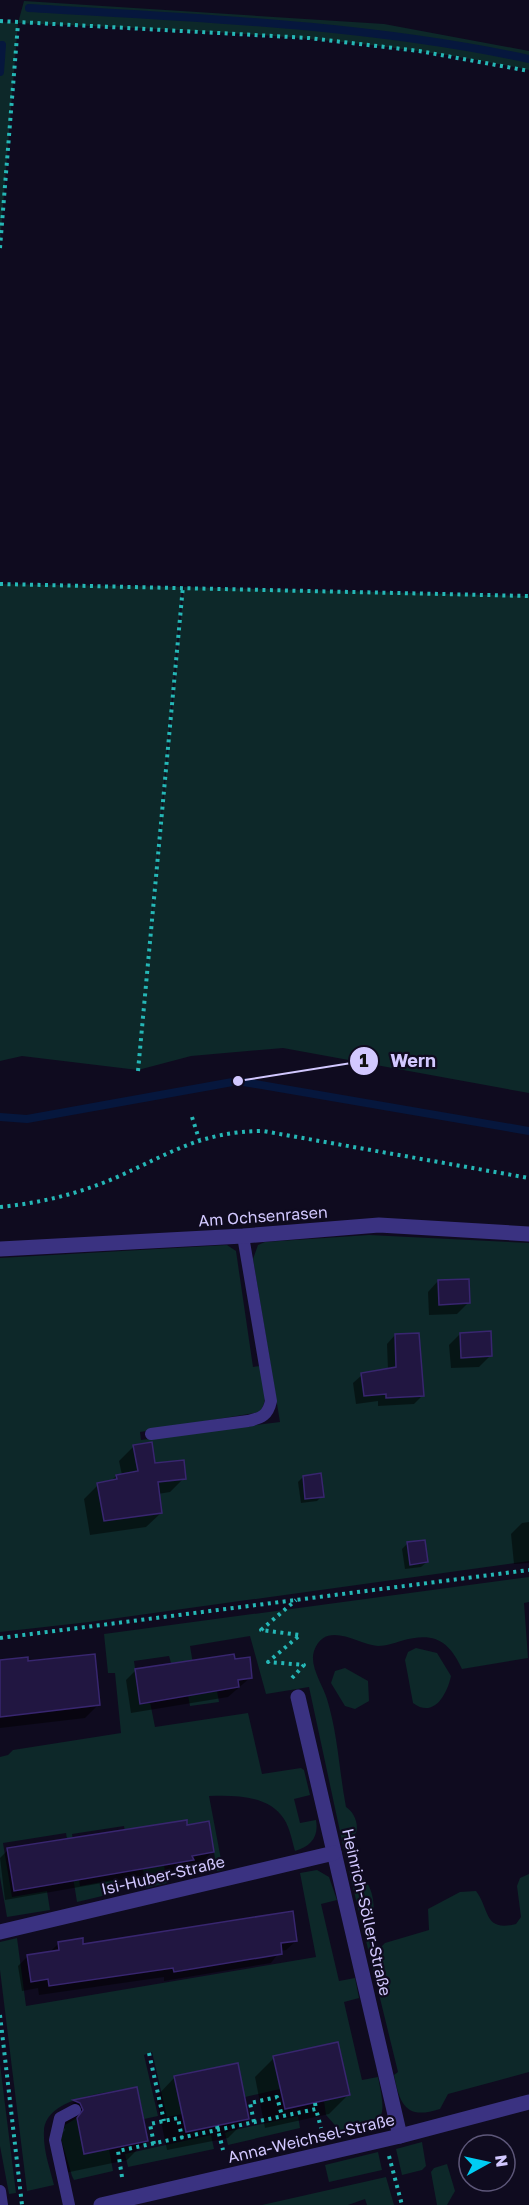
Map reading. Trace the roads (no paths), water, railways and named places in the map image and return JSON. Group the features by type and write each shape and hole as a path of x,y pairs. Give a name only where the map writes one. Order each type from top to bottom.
{"street":[{"name":"Am Ochsenrasen","path":"0,1249 243,1236 379,1225 529,1234"},
{"name":"Heinrich-Söller-Straße","path":"298,1697 400,2136"},
{"name":"Isi-Huber-Straße","path":"0,1932 334,1853"},
{"name":"Anna-Weichsel-Straße","path":"101,2205 400,2136 529,2102"}],"lane":[{"path":"151,1434 259,1419 270,1409 271,1401 243,1236"},
{"path":"69,2205 54,2135 60,2118 75,2110"},
{"path":"0,2191 2,2205"}],"waterway":[{"path":"29,8 218,19 343,30 467,47 529,59"},
{"path":"0,72 2,45"},
{"path":"0,1117 27,1119 238,1081 529,1131"}],"place":[{"name":"Wern","path":"238,1081"}]}
